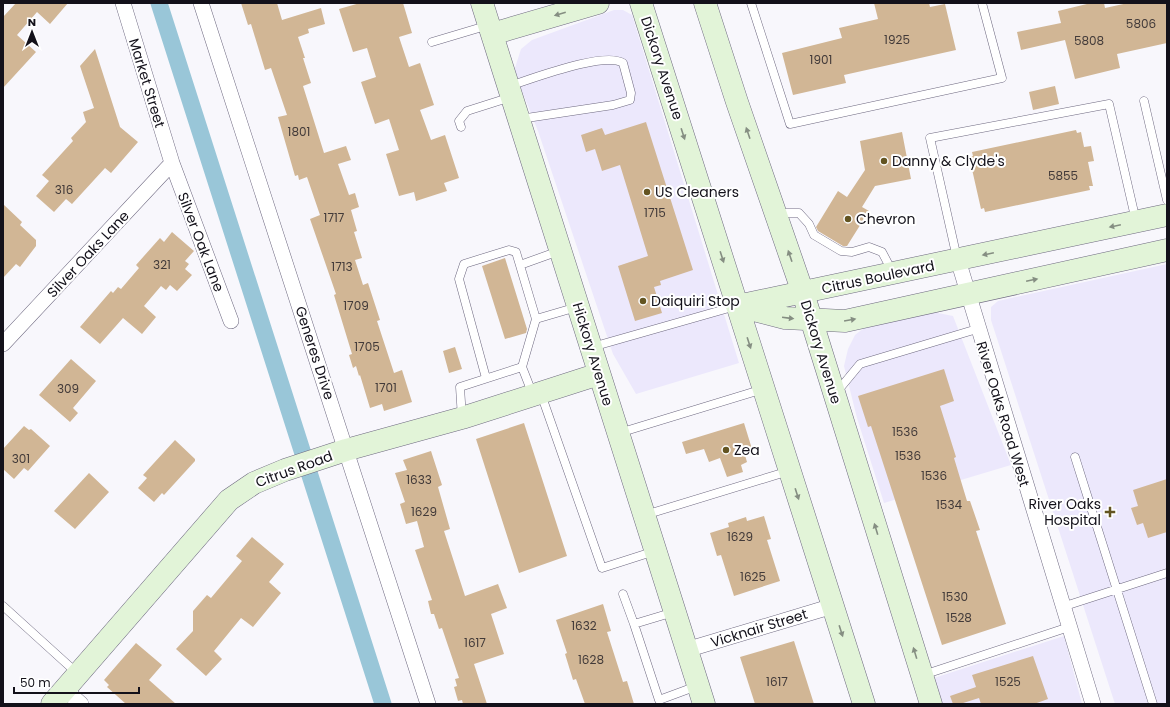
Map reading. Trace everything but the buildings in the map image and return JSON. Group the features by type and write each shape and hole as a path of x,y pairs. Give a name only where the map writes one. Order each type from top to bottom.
{"main road":[{"name":"Hickory Avenue","path":"482,3 701,695"},
{"path":"491,30 598,3"},
{"name":"Dickory Avenue","path":"641,3 864,704"},
{"name":"Dickory Avenue","path":"702,6 803,292 931,704"},
{"name":"Citrus Boulevard","path":"737,306 893,274 1167,214"},
{"path":"737,306 785,318 845,321 1167,250"},
{"name":"Citrus Road","path":"65,689 230,500 254,483 285,470 342,452 462,418 599,374"}],"street":[{"name":"Market Street","path":"123,3 172,163"},
{"name":"Generes Drive","path":"201,3 342,452 428,704"},
{"name":"Silver Oak Lane","path":"172,163 231,321"},
{"name":"Silver Oaks Lane","path":"3,344 172,163"},
{"name":"River Oaks Road West","path":"958,260 977,329 1093,704"},
{"name":"Vicknair Street","path":"686,650 833,606"},
{"path":"65,689 81,704"}],"lane":[{"path":"751,3 790,124 1002,78 982,3"},
{"path":"432,42 491,30"},
{"path":"461,127 459,121 467,110 510,92 586,62 618,60 623,63 631,93 630,100 613,105 519,119"},
{"path":"1144,101 1163,166 1167,200"},
{"path":"958,260 930,138 1109,104 1136,221"},
{"path":"775,212 799,213 809,224 814,235 842,251 852,252 869,247 882,252 893,274"},
{"path":"486,378 459,279 464,264 509,250 516,252 536,319 522,367 537,394 602,568 655,551"},
{"path":"520,265 560,250"},
{"path":"591,347 737,306"},
{"path":"536,319 578,307"},
{"path":"835,395 860,364 977,329"},
{"path":"462,418 460,387 522,367"},
{"path":"618,434 764,389"},
{"path":"1074,457 1153,704"},
{"path":"644,515 790,471"},
{"path":"1062,607 1167,573"},
{"path":"623,594 660,702 701,695"},
{"path":"3,606 65,689"},
{"path":"634,624 674,612"},
{"path":"922,675 1069,628"}],"shaded area":[{"path":"614,10 623,10 632,15 739,363 636,394 613,354 538,131 514,71 521,49 532,40"},
{"name":"River Oaks Hospital","path":"1167,264 1167,704 1115,704 991,320 991,307 998,301"},
{"path":"920,313 938,313 953,316 1011,465 884,503 857,418 844,366 848,349 855,335 868,325"},
{"path":"1064,636 1082,704 942,704 934,678"}],"waterway":[{"path":"159,3 383,704"}],"place":[{"name":"Danny & Clyde's","path":"884,161"},
{"name":"US Cleaners","path":"647,192"},
{"name":"Chevron","path":"848,219"},
{"name":"Daiquiri Stop","path":"643,301"},
{"name":"Zea","path":"726,450"},
{"name":"River Oaks Hospital","path":"1110,512"}]}
